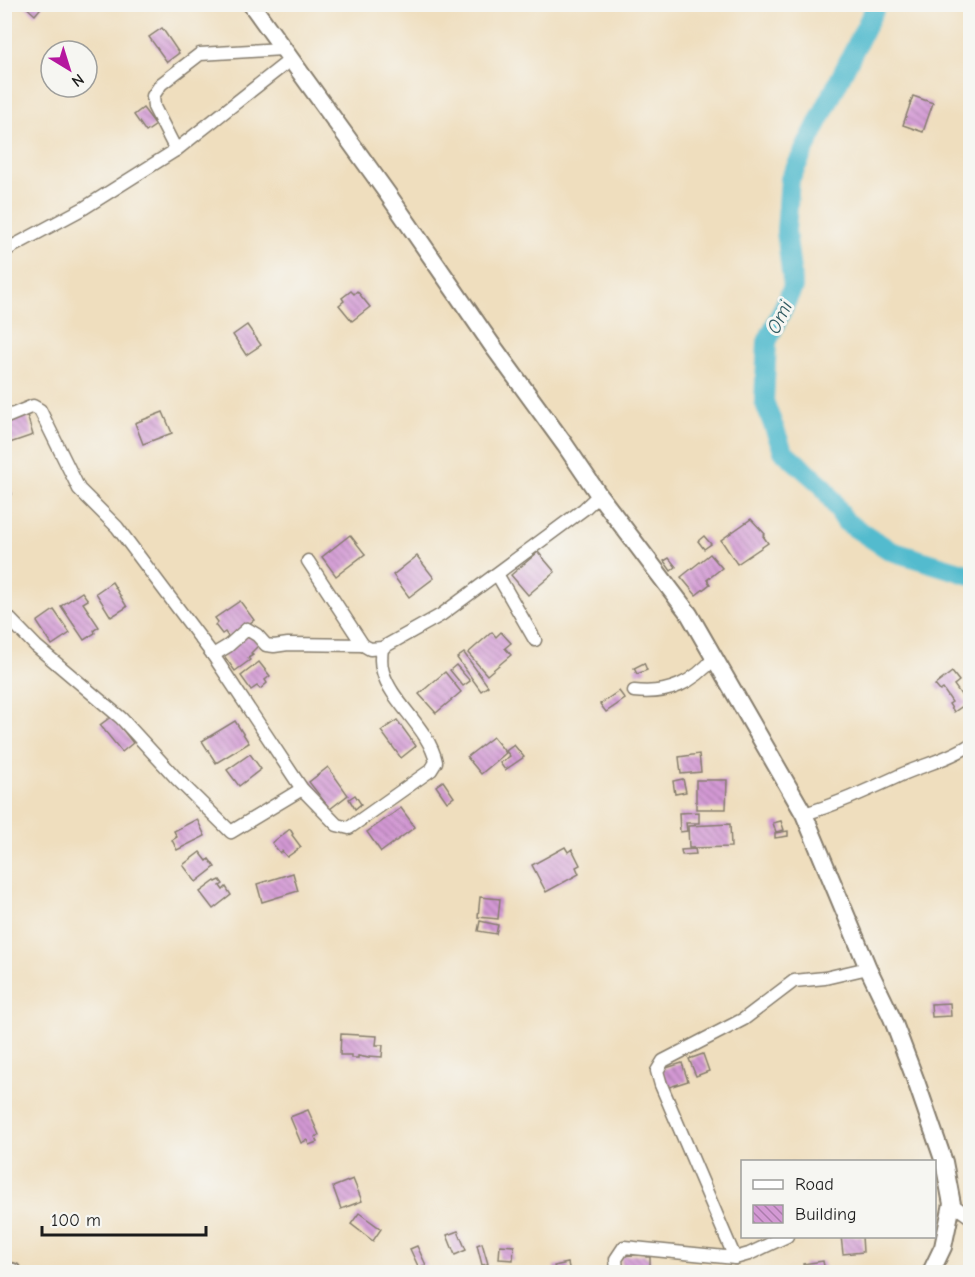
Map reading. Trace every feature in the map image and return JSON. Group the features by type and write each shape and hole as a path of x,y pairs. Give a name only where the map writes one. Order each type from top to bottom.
{"street":[{"path":"250,4 387,193 599,495 688,614 804,814 868,968 892,1018 917,1084 952,1204 943,1247 931,1272"},
{"path":"176,150 154,107 153,96 161,84 200,54 286,54"},
{"path":"4,251 84,208 176,150 286,54"},
{"path":"4,418 33,406 40,410 79,489 117,527 213,655 302,789 337,825 349,828 431,770 436,762 434,751 383,673 382,648"},
{"path":"308,561 363,645 370,649 382,648 441,615 584,509 599,495"},
{"path":"497,574 535,640"},
{"path":"4,613 36,646 121,718 177,779 231,832 302,789"},
{"path":"213,655 228,646 247,629 257,635 266,645 363,645"},
{"path":"634,691 647,693 670,690 701,674 715,657"},
{"path":"804,814 827,807 954,755 970,745"},
{"path":"735,1258 657,1071 663,1061 744,1019 794,981 825,978 868,968"},
{"path":"952,1204 970,1217"},
{"path":"617,1272 616,1259 624,1247 735,1258 783,1238"},
{"path":"4,1270 13,1272"}],"building":[{"path":"23,4 44,4 35,15"},
{"path":"162,28 179,53 167,62 149,37"},
{"path":"913,96 933,103 923,132 903,125"},
{"path":"143,108 156,125 146,132 134,115"},
{"path":"351,291 354,294 357,291 370,307 352,321 339,305 344,301 342,298"},
{"path":"247,325 261,345 246,355 233,335"},
{"path":"163,412 172,433 143,444 135,423"},
{"path":"27,415 33,435 4,445 4,422"},
{"path":"4,474 12,494 4,497"},
{"path":"751,519 765,534 763,536 768,543 737,564 721,540"},
{"path":"350,535 365,554 336,576 322,557"},
{"path":"704,536 711,544 704,549 698,541"},
{"path":"538,552 555,572 528,595 511,575"},
{"path":"710,554 722,568 707,580 710,584 696,595 681,577"},
{"path":"417,556 434,578 409,597 393,575"},
{"path":"669,558 676,567 671,571 664,561"},
{"path":"112,582 127,607 111,617 96,593"},
{"path":"82,592 88,600 83,603 99,627 94,630 95,633 84,640 61,606"},
{"path":"240,601 254,620 229,638 225,632 222,634 215,625 218,622 215,618"},
{"path":"54,610 70,633 52,645 37,622"},
{"path":"492,632 496,637 501,632 511,643 505,648 511,655 487,675 468,653"},
{"path":"247,635 249,638 253,636 259,645 251,653 253,655 248,658 250,660 235,671 222,653"},
{"path":"464,653 488,686 481,691 457,658"},
{"path":"259,662 270,676 265,680 267,683 260,689 257,686 251,690 241,676"},
{"path":"644,663 647,670 637,674 634,668"},
{"path":"456,665 470,681 463,686 450,670"},
{"path":"445,672 461,692 436,713 419,694"},
{"path":"952,672 959,681 954,685 967,703 954,712 949,704 952,702 943,689 940,691 935,685"},
{"path":"619,691 625,699 606,712 600,704"},
{"path":"112,716 133,743 122,752 100,725"},
{"path":"397,720 416,746 401,758 381,731"},
{"path":"235,721 249,743 216,763 202,741"},
{"path":"493,737 506,753 481,774 467,757"},
{"path":"514,745 524,757 505,770 500,763 510,756 506,751"},
{"path":"250,754 261,769 239,786 227,770"},
{"path":"699,754 701,772 681,774 679,757"},
{"path":"328,767 348,795 330,809 309,782"},
{"path":"683,779 686,792 675,794 673,781"},
{"path":"696,780 727,780 726,809 696,809"},
{"path":"443,781 454,797 447,802 436,786"},
{"path":"355,795 361,804 355,809 349,799"},
{"path":"401,808 415,827 381,852 367,832"},
{"path":"699,812 699,823 686,823 687,831 680,832 679,813"},
{"path":"197,819 205,836 177,850 172,840 177,837 174,831"},
{"path":"781,821 784,830 776,832 773,823"},
{"path":"730,824 731,847 689,848 688,826"},
{"path":"290,829 301,847 287,857 282,851 280,853 272,843"},
{"path":"788,831 788,836 775,838 775,833"},
{"path":"565,847 568,852 572,849 580,865 576,867 579,874 546,892 532,865"},
{"path":"695,849 696,854 682,855 681,850"},
{"path":"200,852 215,867 196,882 183,865"},
{"path":"293,873 298,891 262,902 257,884"},
{"path":"220,880 223,884 220,886 223,890 226,887 231,895 213,909 200,892"},
{"path":"480,897 500,899 498,919 478,917"},
{"path":"480,921 498,925 496,934 478,931"},
{"path":"950,1003 951,1016 932,1017 931,1004"},
{"path":"341,1034 377,1036 376,1045 383,1045 382,1057 351,1058 351,1055 340,1055"},
{"path":"703,1054 709,1071 696,1076 689,1059"},
{"path":"682,1063 688,1081 666,1088 660,1070"},
{"path":"308,1110 319,1135 315,1137 317,1142 309,1145 307,1140 301,1143 290,1117"},
{"path":"353,1179 362,1201 341,1209 333,1187"},
{"path":"359,1213 381,1229 373,1241 351,1224"},
{"path":"458,1231 466,1250 455,1255 447,1235"},
{"path":"841,1238 862,1238 863,1252 843,1254"},
{"path":"482,1243 488,1264 482,1265 477,1245"},
{"path":"500,1245 514,1246 513,1260 499,1259"},
{"path":"417,1246 426,1265 419,1268 410,1249"},
{"path":"645,1254 646,1257 650,1257 650,1272 622,1272 621,1256"},
{"path":"823,1261 825,1271 804,1272 803,1264"},
{"path":"568,1263 570,1272 556,1272 554,1266"}],"waterway":[{"name":"Omi","path":"877,4 790,179 786,231 793,287 767,342 764,401 783,451 823,486 846,522 891,551 970,575"}]}
